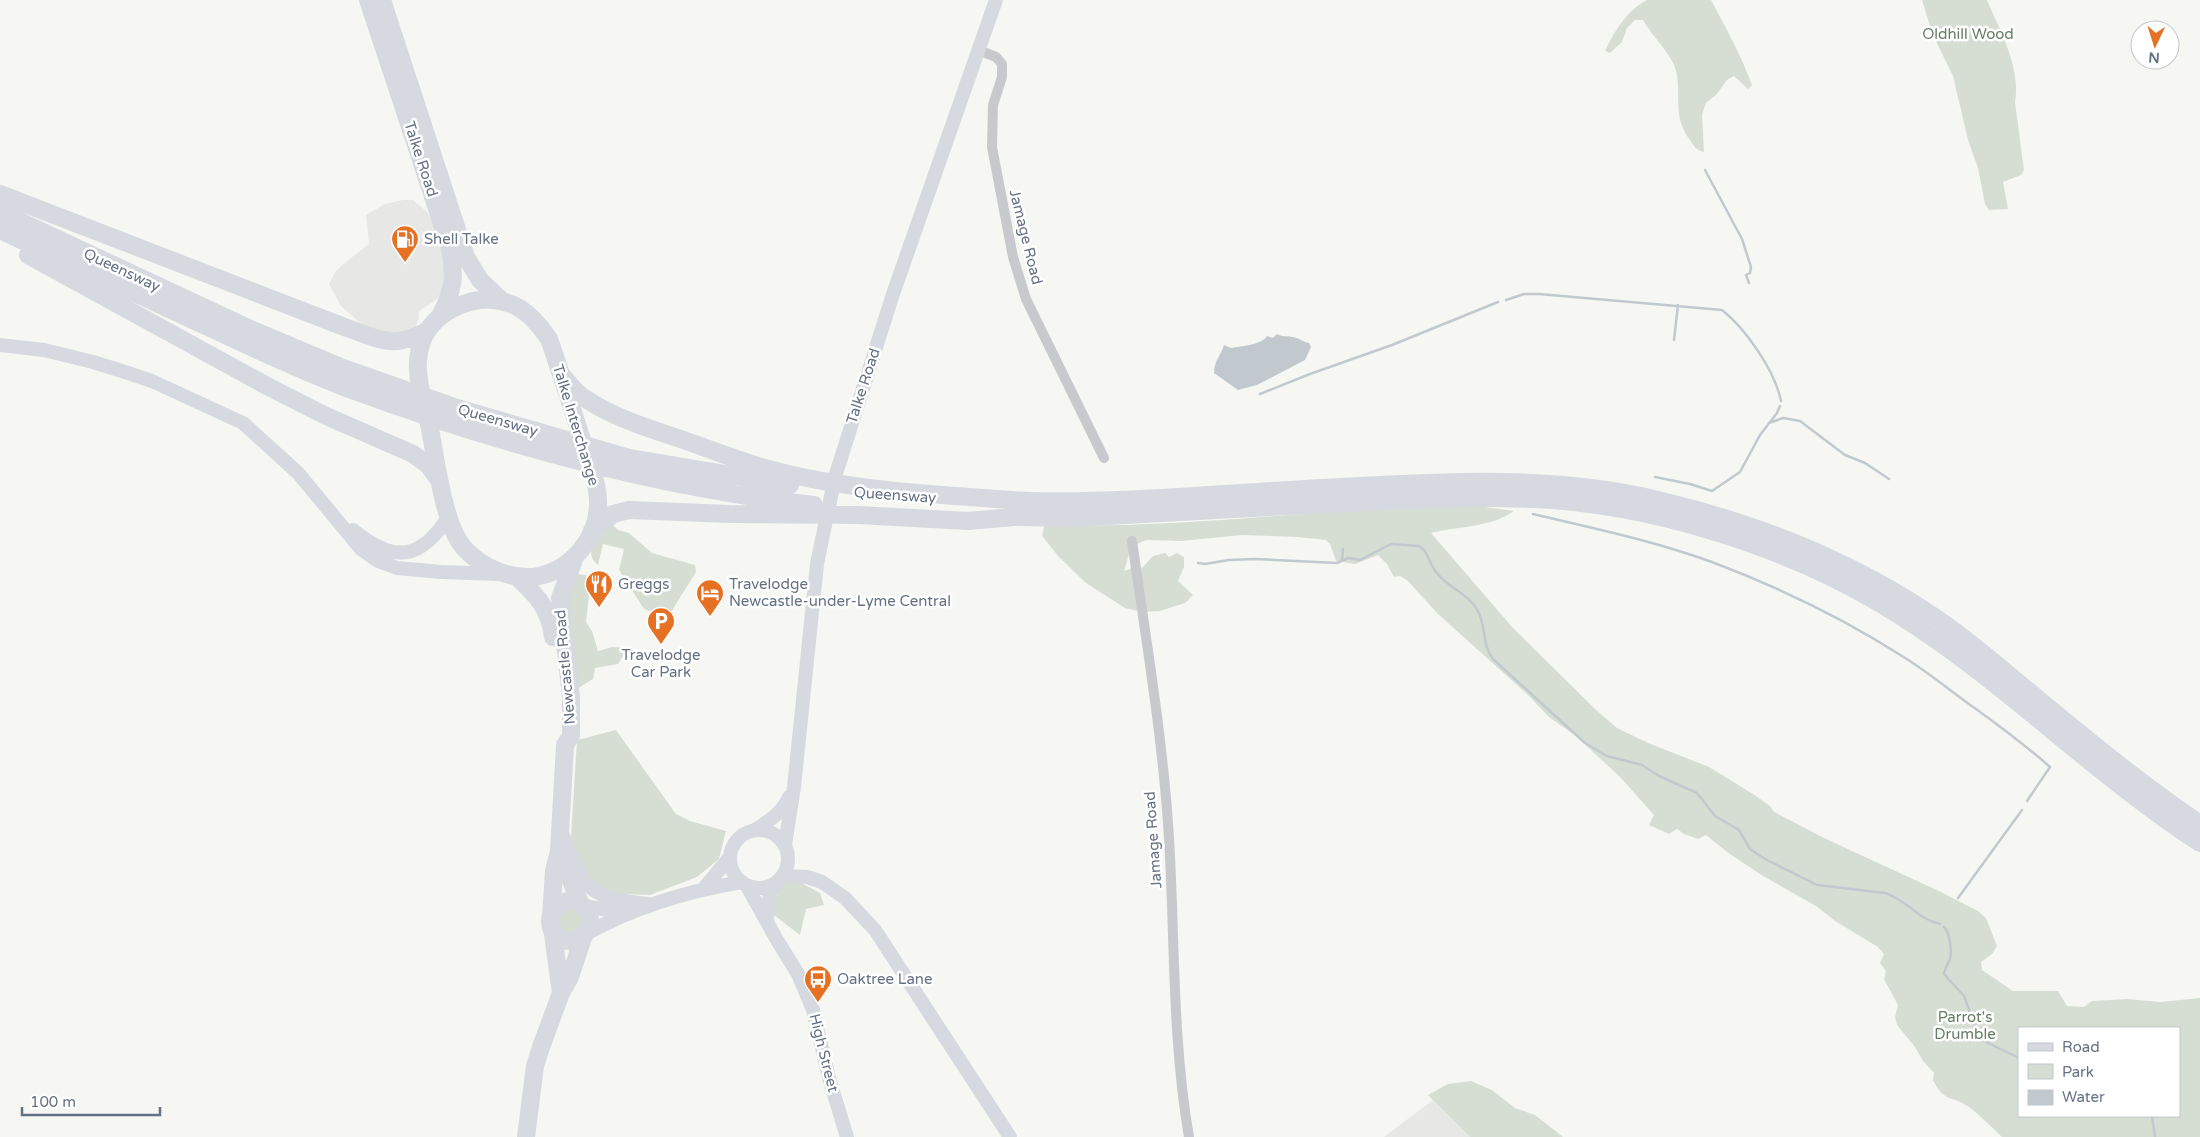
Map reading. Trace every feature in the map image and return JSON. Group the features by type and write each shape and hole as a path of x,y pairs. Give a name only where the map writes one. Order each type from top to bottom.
{"highway":[{"name":"Talke Road","path":"368,0 449,244 454,266 452,290 433,324"},
{"name":"Talke Road","path":"382,0 466,258 480,280 501,300"},
{"name":"Talke Interchange","path":"0,194 347,328 386,341 401,342 433,324 461,304 478,300 501,300 528,313 549,339 594,480 598,506 592,530 574,560"},
{"name":"Queensway","path":"0,212 116,268 343,368 457,408 629,458 734,477 873,495 974,501 1030,501"},
{"name":"Queensway","path":"0,230 265,354 343,386 456,425 610,470 789,502 900,512 1014,518"},
{"path":"0,240 267,386 324,415 413,454 428,465 441,482"},
{"path":"433,324 419,350 418,367 441,482 449,516 458,539 470,554 490,568 512,575 541,575 574,560"},
{"path":"561,374 588,401 664,434 773,470 847,485 920,493 1030,501 1096,500 1453,481 1521,482 1591,489 1654,499 1719,516 1771,534 1829,559 1877,583 1926,612 1977,649 2155,794 2200,824"},
{"path":"592,530 613,514 629,510 730,514 858,514 968,521 1014,518 1072,518 1460,498 1536,499 1590,504 1642,514 1749,543 1806,567 1872,599 1923,631 1979,671 2065,742 2200,843"},
{"name":"Newcastle Road","path":"560,993 551,922 554,871 559,851 565,745 571,736 571,697 560,598 574,560"},
{"name":"Newcastle Road","path":"512,575 544,606 549,616 558,669 559,735 565,745"},
{"name":"Newcastle Road","path":"559,851 582,906"},
{"path":"564,902 571,902 582,906 588,913 590,922 585,934 574,941 558,937 551,922 556,908 564,902"},
{"name":"Newcastle Road","path":"526,1137 535,1066 560,993 570,977 585,934"}],"street":[{"name":"Talke Road","path":"787,851 817,564 835,477 893,294 996,0"},
{"name":"Jamage Road","path":"978,50 996,58 1002,64 1002,76 993,105 992,147 1013,257 1026,299 1104,458"},
{"path":"0,345 44,350 117,369 152,381 243,423 298,473 361,549 378,561 397,568 512,575"},
{"path":"332,512 364,539 380,549 397,553 411,552 424,546 439,531 449,516"},
{"name":"Jamage Road","path":"1132,542 1161,749 1169,837 1179,1045 1184,1110 1189,1137"},
{"name":"Talke Road","path":"755,830 785,807 794,787"},
{"path":"560,828 579,875 598,894 617,900 654,904"},
{"path":"745,884 732,868 730,857 737,839 745,833 755,830 770,831 778,836 807,877"},
{"path":"767,920 770,893 781,878 787,851"},
{"path":"704,888 730,857"},
{"path":"585,934 628,913 704,888 745,884 760,888 769,886 781,878 807,877 822,882 844,898 875,930 1010,1137"},
{"name":"High Street","path":"745,884 798,974 813,1010 829,1078 847,1137"},
{"path":"582,906 628,913"}],"shaded area":[{"path":"413,200 428,213 439,236 448,268 443,293 419,311 419,318 415,329 404,333 369,331 341,306 329,284 335,272 342,265 369,244 366,215 385,204"},
{"path":"1433,1100 1470,1137 1384,1137"}],"green space":[{"path":"1647,0 1711,0 1728,31 1752,85 1748,89 1734,76 1727,80 1716,95 1706,103 1702,115 1704,152 1693,144 1680,121 1677,74 1674,65 1643,20 1635,20 1627,28 1622,42 1610,53 1605,51 1617,29 1627,16"},
{"name":"Oldhill Wood","path":"1922,0 1987,0 2003,37 2015,76 2015,102 2024,170 2021,175 2003,182 2008,209 1989,210 1985,204 1978,168 1968,140 1953,76 1932,33"},
{"name":"Parrot's Drumble","path":"1414,507 1485,507 1514,511 1505,517 1484,524 1431,533 1513,628 1595,709 1617,728 1648,743 1709,767 1753,794 1770,806 1774,812 1824,838 1978,911 1986,918 1997,946 1992,954 1981,962 1982,970 2013,991 2058,991 2067,1006 2084,1007 2092,1001 2128,999 2160,1002 2200,998 2200,1137 2002,1137 1969,1107 1949,1098 1937,1087 1933,1080 1934,1073 1897,1025 1895,1017 1898,1005 1884,979 1886,971 1880,963 1884,954 1878,947 1835,921 1816,906 1763,876 1727,852 1706,835 1698,839 1684,834 1677,829 1669,834 1649,825 1654,815 1620,777 1576,736 1549,717 1528,695 1437,613 1408,581 1400,576 1394,577 1387,564 1378,555 1355,564 1336,561 1330,544 1326,540 1297,537 1242,535 1181,541 1147,540 1139,543 1130,551 1124,571 1141,569 1153,556 1165,553 1169,557 1177,553 1184,557 1184,567 1178,581 1193,595 1185,603 1160,611 1142,612 1125,608 1086,583 1059,557 1042,536 1044,527 1048,525 1129,525"},
{"path":"609,521 618,530 629,533 652,553 695,565 696,572 668,617 644,609 619,570 624,549 603,544 598,565 593,560 591,554 594,543"},
{"path":"575,574 586,575 589,595 586,622 592,631 598,651 612,647 628,648 618,664 595,668 593,679 575,690 567,592"},
{"path":"616,730 676,814 690,821 726,831 719,859 697,877 650,895 616,894 601,890 584,873 571,837 577,740"},
{"path":"794,879 820,893 824,905 806,909 800,935 770,912 782,884"},
{"path":"571,908 580,912 584,921 580,930 571,934 562,930 558,921 562,912"},
{"path":"1471,1081 1492,1090 1515,1108 1535,1115 1563,1137 1470,1137 1428,1095 1448,1084"}],"water":[{"path":"1277,334 1291,336 1309,343 1311,347 1305,360 1257,385 1238,390 1214,373 1216,362 1224,345 1231,348 1251,345 1267,336 1273,338"}],"waterway":[{"path":"1705,170 1742,239 1751,267 1750,273 1746,275 1749,283"},
{"path":"1506,300 1524,294 1539,294 1722,310 1750,339 1758,351 1773,377 1781,401"},
{"path":"1260,394 1392,345 1498,302"},
{"path":"1674,340 1678,305"},
{"path":"1655,477 1690,484 1712,491 1740,472 1760,435 1777,413 1780,406"},
{"path":"1769,423 1783,418 1800,421 1845,455 1865,463 1889,479"},
{"path":"1533,514 1646,541 1712,562 1810,604 1880,642 1936,679 2010,734 2050,767 2027,801"},
{"path":"1198,563 1254,559 1337,563 1348,558 1360,560 1391,544 1419,546 1441,578 1469,600 1478,611 1487,648 1493,659 1585,743 1607,756 1642,765 1659,776 1697,793 1715,816 1739,830 1750,849 1765,859 1817,885 1885,893 1900,900 1932,922 1940,924"},
{"path":"1342,560 1343,549"},
{"path":"1958,898 2022,810"},
{"path":"1944,927 1949,938 1951,951 1944,974 1964,996 1974,1024 1974,1031 1986,1042 2018,1058"},
{"path":"2152,1117 2155,1137"}],"place":[{"name":"Shell Talke","path":"405,263"},
{"name":"Greggs","path":"599,608"},
{"name":"Travelodge Newcastle-under-Lyme Central","path":"710,617"},
{"name":"Travelodge Car Park","path":"661,645"},
{"name":"Oaktree Lane","path":"818,1003"}]}
